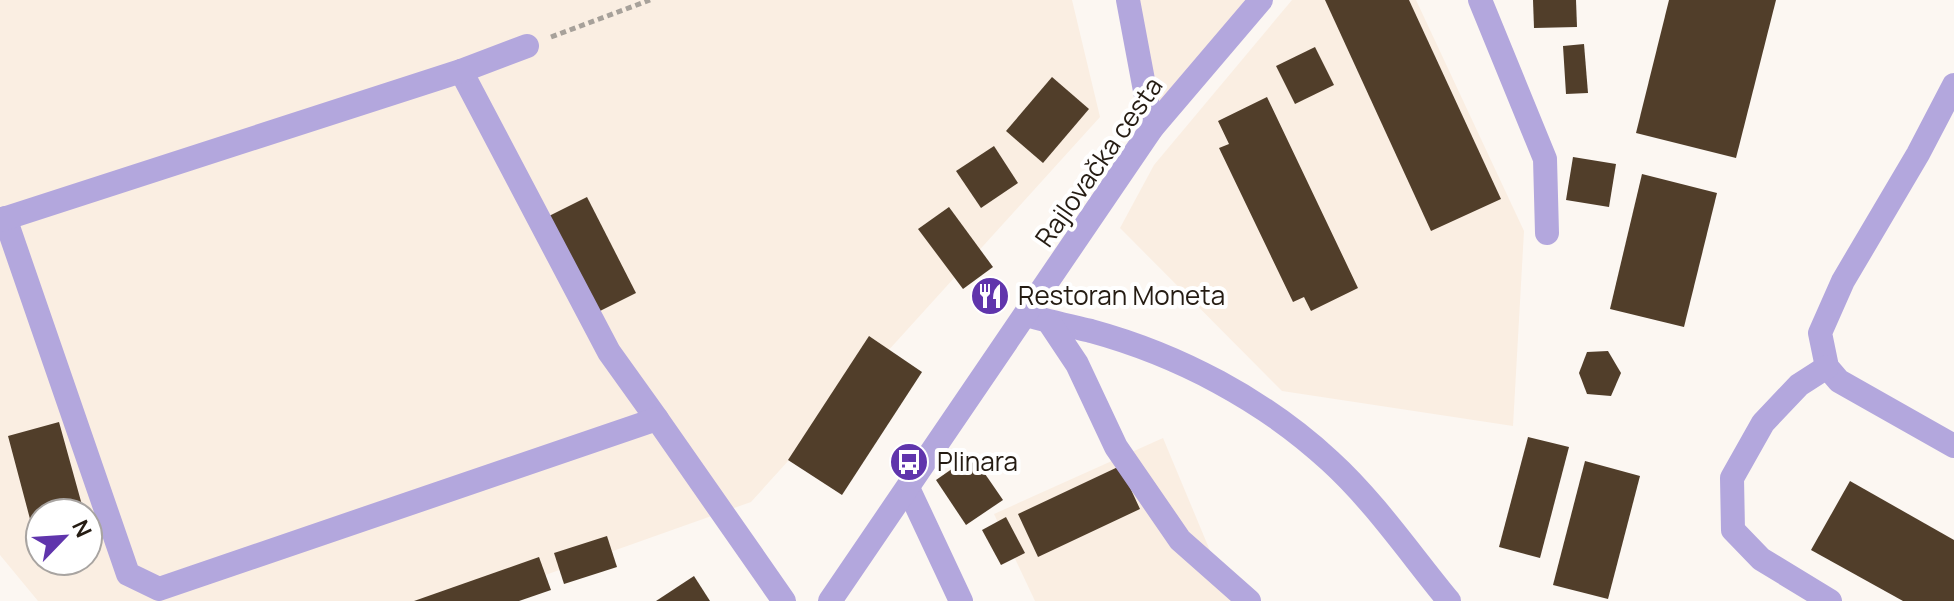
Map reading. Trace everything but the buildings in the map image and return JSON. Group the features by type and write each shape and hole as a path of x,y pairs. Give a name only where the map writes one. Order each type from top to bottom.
{"street":[{"path":"1128,0 1152,128"},
{"name":"Rajlovačka cesta","path":"836,598 908,488 1038,319 1152,128 1261,0"},
{"path":"1480,0 1545,159 1547,233"},
{"path":"527,46 461,71 3,219 128,574 159,589 657,419"},
{"path":"461,71 609,352 784,601"},
{"path":"1953,443 1839,381 1827,367 1820,333 1843,281 1918,154 1954,85"},
{"path":"1038,319 1077,364 1116,447 1180,540 1249,601"},
{"path":"1038,319 1093,332 1175,362 1245,397 1332,463 1449,601"},
{"path":"1827,367 1799,385 1763,423 1732,478 1733,530 1761,559 1830,601"},
{"path":"908,488 961,601"}],"path":[{"path":"527,46 650,0"}],"shaded area":[{"path":"0,0 1072,0 1100,117 751,502 472,601 38,601 0,555"},
{"path":"1128,0 1261,0 1152,128"},
{"path":"1292,0 1416,0 1524,231 1513,426 1282,391 1120,228 1154,165"},
{"path":"1163,438 1231,601 1035,601 994,514"}],"place":[{"name":"Restoran Moneta","path":"990,296"},
{"name":"Plinara","path":"909,462"}]}
